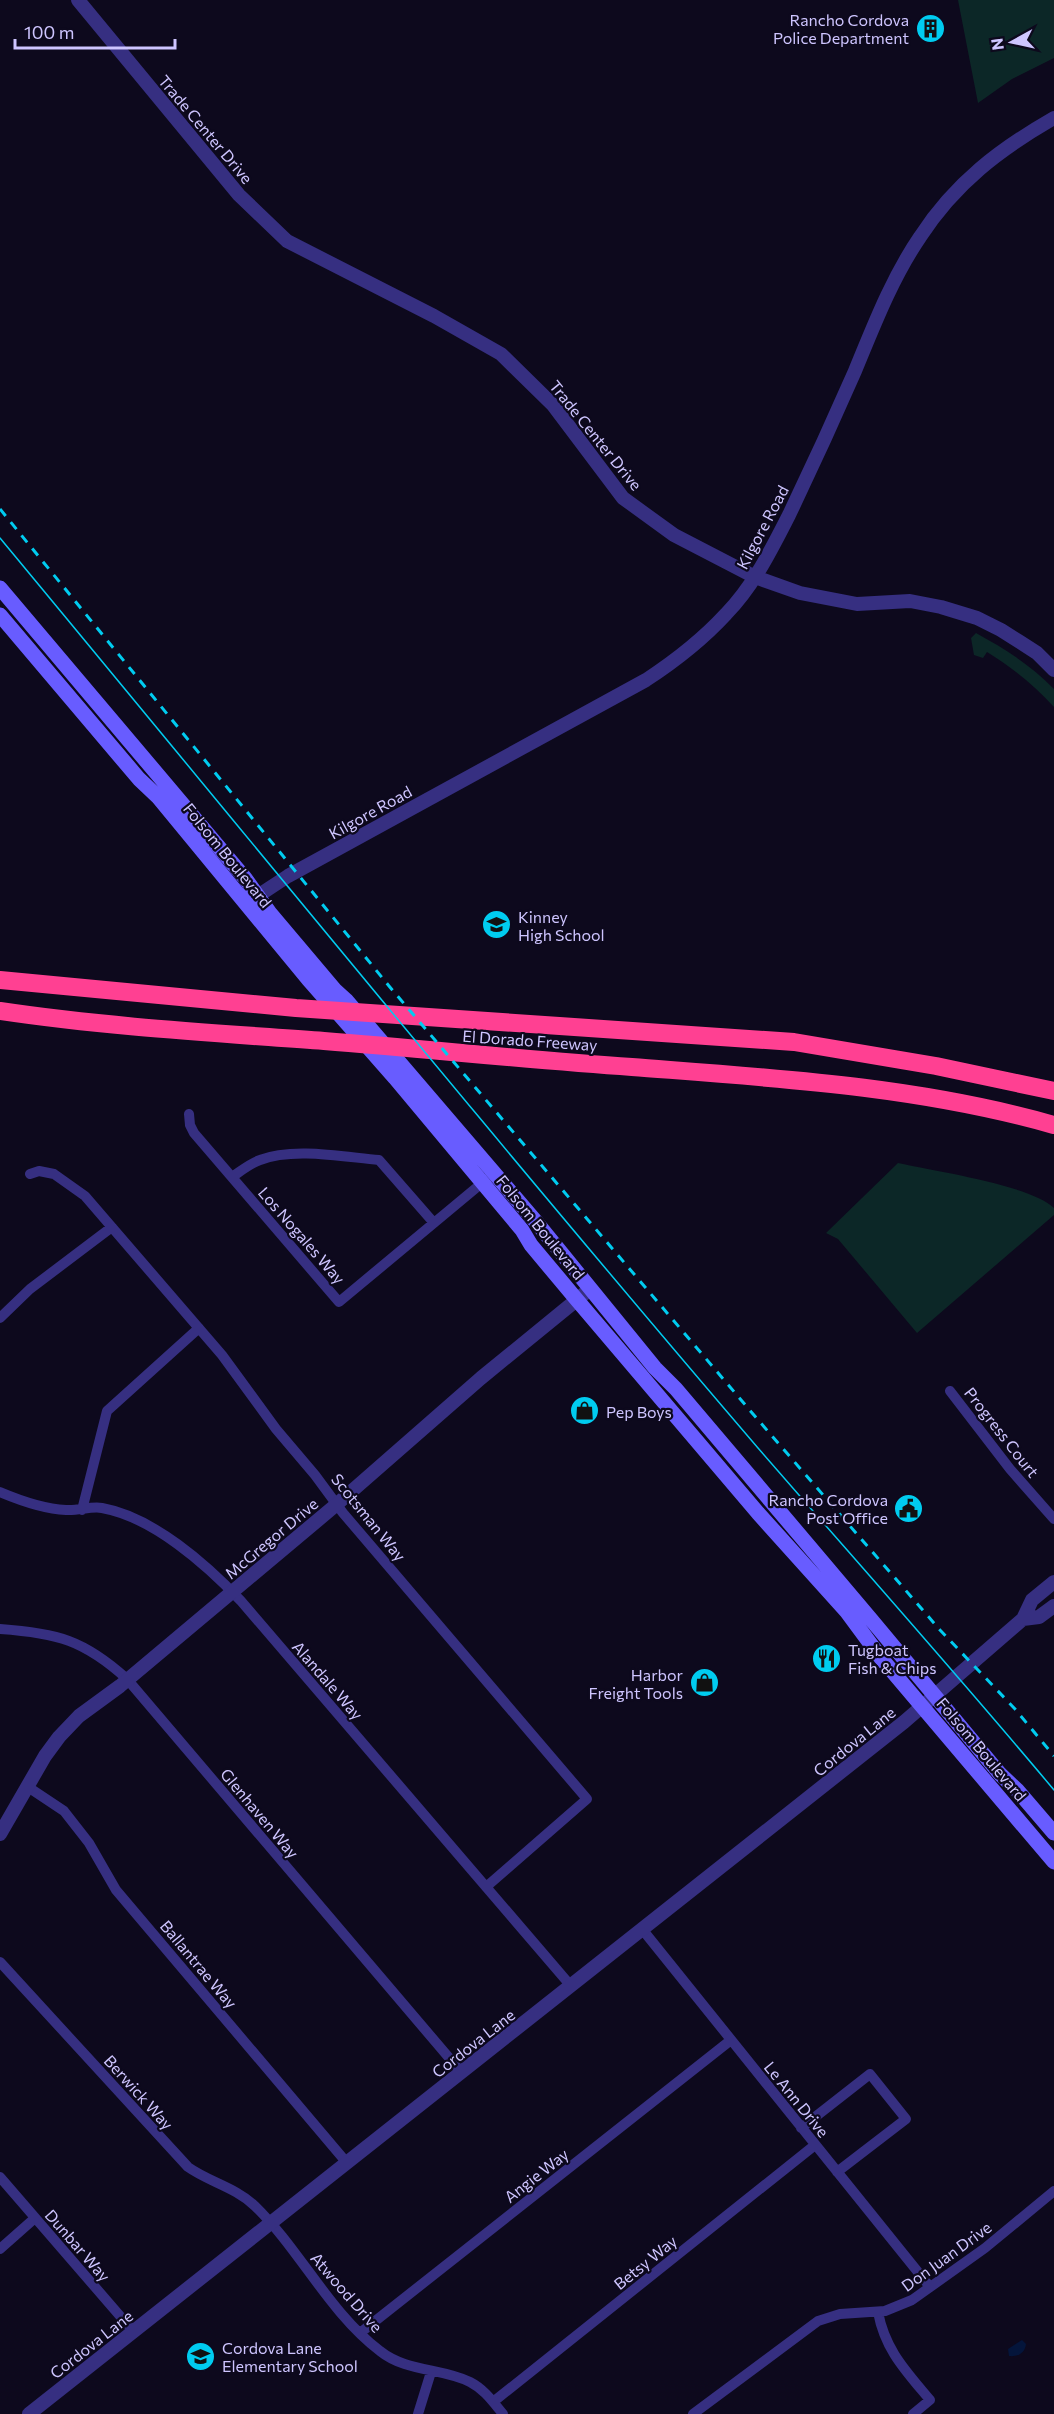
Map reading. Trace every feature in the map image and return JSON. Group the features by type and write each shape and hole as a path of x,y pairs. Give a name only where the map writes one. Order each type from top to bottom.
{"highway":[{"name":"El Dorado Freeway","path":"0,980 296,1008 794,1042 936,1066 1054,1091"},
{"name":"El Dorado Freeway","path":"0,1011 157,1029 817,1081 934,1098 1054,1125"}],"main road":[{"name":"Folsom Boulevard","path":"0,588 69,670 252,900 308,979 487,1178 537,1223 999,1774 1054,1833"},
{"path":"0,615 13,631 24,632 32,646 53,665 69,670"},
{"name":"Folsom Boulevard","path":"32,646 139,779 252,900"},
{"name":"Folsom Boulevard","path":"487,1178 531,1245 758,1513 847,1612 869,1644 1054,1862"},
{"path":"758,1513 769,1513 796,1543 810,1548"}],"street":[{"name":"Trade Center Drive","path":"78,0 239,195 287,241 434,316 501,354 553,405 623,498 674,535 755,577 800,593 857,604 910,602 941,607 977,618 1037,653 1054,670"},
{"name":"Kilgore Road","path":"252,900 282,880 664,668 696,643 727,614 770,554 802,488 882,305 920,236 978,169 1006,147 1054,118"},
{"name":"Los Nogales Way","path":"189,1114 190,1125 194,1133 339,1302 487,1178"},
{"path":"232,1177 247,1166 276,1155 379,1160 434,1222"},
{"name":"Scotsman Way","path":"30,1174 46,1172 68,1182 85,1196 239,1377 276,1429 337,1504 587,1799 486,1887"},
{"path":"0,1318 30,1289 112,1227"},
{"name":"McGregor Drive","path":"0,1834 45,1756 79,1716 232,1592 474,1384 590,1289"},
{"path":"82,1510 107,1411 198,1328"},
{"name":"Progress Court","path":"950,1391 1010,1469 1054,1519"},
{"name":"Alandale Way","path":"0,1492 64,1510 100,1507 143,1524 188,1552 232,1592 571,1986"},
{"name":"Cordova Lane","path":"29,2414 766,1830 856,1762 1023,1619 1032,1600 1054,1582"},
{"path":"1039,1617 1042,1603 1054,1594"},
{"path":"1023,1619 1039,1617 1054,1606"},
{"name":"Glenhaven Way","path":"0,1629 30,1631 68,1640 98,1655 127,1679 462,2073"},
{"name":"Ballantrae Way","path":"28,1787 64,1811 89,1844 116,1890 347,2163"},
{"name":"Le Ann Drive","path":"642,1929 930,2287"},
{"name":"Berwick Way","path":"0,1962 188,2167 208,2180 244,2197 270,2224"},
{"name":"Angie Way","path":"360,2333 731,2040"},
{"path":"801,2128 870,2074 906,2119 837,2172"},
{"name":"Betsy Way","path":"493,2402 815,2145"},
{"name":"Dunbar Way","path":"0,2177 133,2331"},
{"name":"Don Juan Drive","path":"693,2414 707,2410 818,2322 840,2314 878,2312 899,2306 985,2248 1053,2195"},
{"path":"0,2249 35,2218"},
{"name":"Atwood Drive","path":"270,2224 360,2333 382,2353 395,2361 469,2382 482,2390 503,2414"},
{"path":"878,2312 883,2335 891,2351 930,2400 913,2414"},
{"path":"418,2414 431,2372"}],"green space":[{"path":"958,0 1054,0 1054,58 1012,79 978,103"},
{"path":"976,633 1017,658 1045,680 1054,689 1054,707 1031,684 997,658 987,652 983,658 974,655 971,638"},
{"path":"898,1163 1025,1192 1054,1208 1054,1215 917,1333 838,1239 826,1233"}],"water":[{"path":"1022,2340 1026,2344 1023,2352 1009,2356 1008,2349"}],"tram line":[{"path":"0,538 567,1222 758,1448 1054,1790"}],"railway":[{"path":"0,509 389,986 753,1414 940,1630 1015,1709 1054,1756"}],"place":[{"name":"Rancho Cordova Police Department","path":"930,28"},
{"name":"Kinney High School","path":"497,925"},
{"name":"Pep Boys","path":"585,1411"},
{"name":"Rancho Cordova Post Office","path":"909,1508"},
{"name":"Tugboat Fish & Chips","path":"827,1658"},
{"name":"Harbor Freight Tools","path":"704,1683"},
{"name":"Cordova Lane Elementary School","path":"201,2356"}]}
